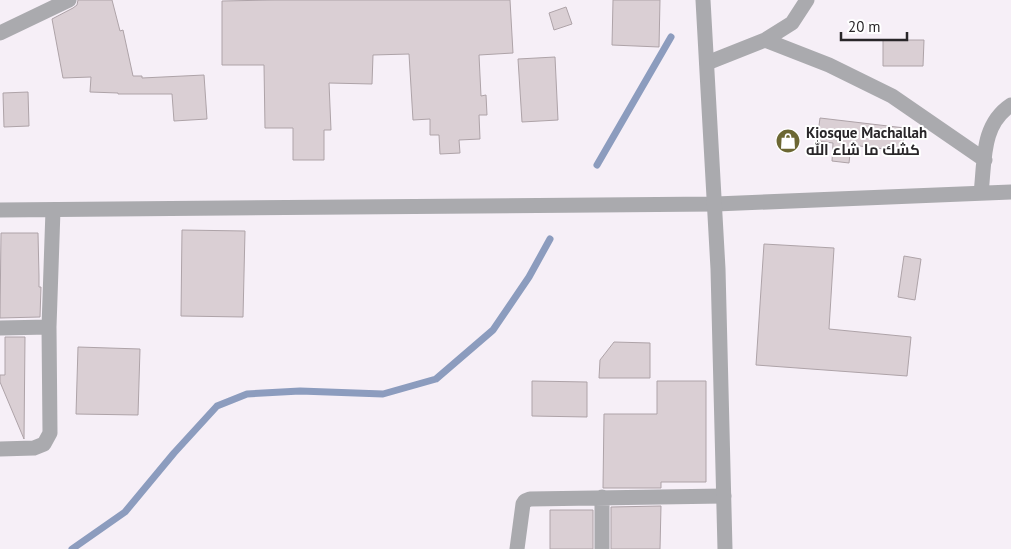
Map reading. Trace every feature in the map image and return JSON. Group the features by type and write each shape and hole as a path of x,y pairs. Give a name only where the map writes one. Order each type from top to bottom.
{"street":[{"path":"0,33 69,0"},
{"path":"703,0 716,204 725,549"},
{"path":"707,63 765,40 792,23 807,0"},
{"path":"765,40 829,65 892,96 985,160"},
{"path":"981,193 986,142 992,124 1000,113 1011,105"},
{"path":"0,210 716,204 1011,192"},
{"path":"0,448 34,448 44,444 50,433 49,327 53,210"},
{"path":"0,328 49,327"},
{"path":"517,549 523,504 530,499 724,496"},
{"path":"602,497 602,549"}],"building":[{"path":"78,0 112,0 120,31 123,30 133,76 142,76 142,78 204,75 207,119 174,121 172,94 90,92 91,77 63,78 52,19 73,8 77,5"},
{"path":"510,0 513,53 479,55 481,96 486,95 487,115 479,115 480,139 459,140 460,153 440,154 439,135 430,135 430,119 413,120 409,54 373,55 372,84 329,83 331,130 324,130 324,160 293,160 293,128 265,128 264,65 222,65 222,1"},
{"path":"613,0 660,0 659,47 612,45"},
{"path":"566,7 572,24 554,30 549,13"},
{"path":"883,40 924,40 923,66 883,66"},
{"path":"555,57 558,120 522,122 518,59"},
{"path":"28,92 29,126 4,127 3,93"},
{"path":"820,118 905,128 902,151 851,145 849,163 832,161 833,143 817,141"},
{"path":"182,230 245,231 243,317 181,316"},
{"path":"1,233 38,233 39,287 41,287 40,317 0,318"},
{"path":"764,244 834,248 829,329 911,337 907,376 756,365"},
{"path":"904,256 921,259 915,300 898,297"},
{"path":"5,337 25,337 24,439 0,382 0,375 5,375"},
{"path":"614,342 650,343 650,378 599,378 600,360"},
{"path":"78,347 140,349 138,415 76,414"},
{"path":"532,381 587,382 587,417 532,416"},
{"path":"657,381 706,381 706,482 661,482 661,488 603,488 604,414 657,414"},
{"path":"661,506 660,549 611,549 611,507"},
{"path":"550,510 593,510 593,549 550,549"}],"waterway":[{"path":"597,165 671,37"},
{"path":"72,549 125,512 174,453 217,406 247,394 300,391 383,394 436,379 493,330 529,277 550,239"}],"place":[{"name":"Kiosque Machallah كشك ما شاء الله","path":"788,141"}]}
